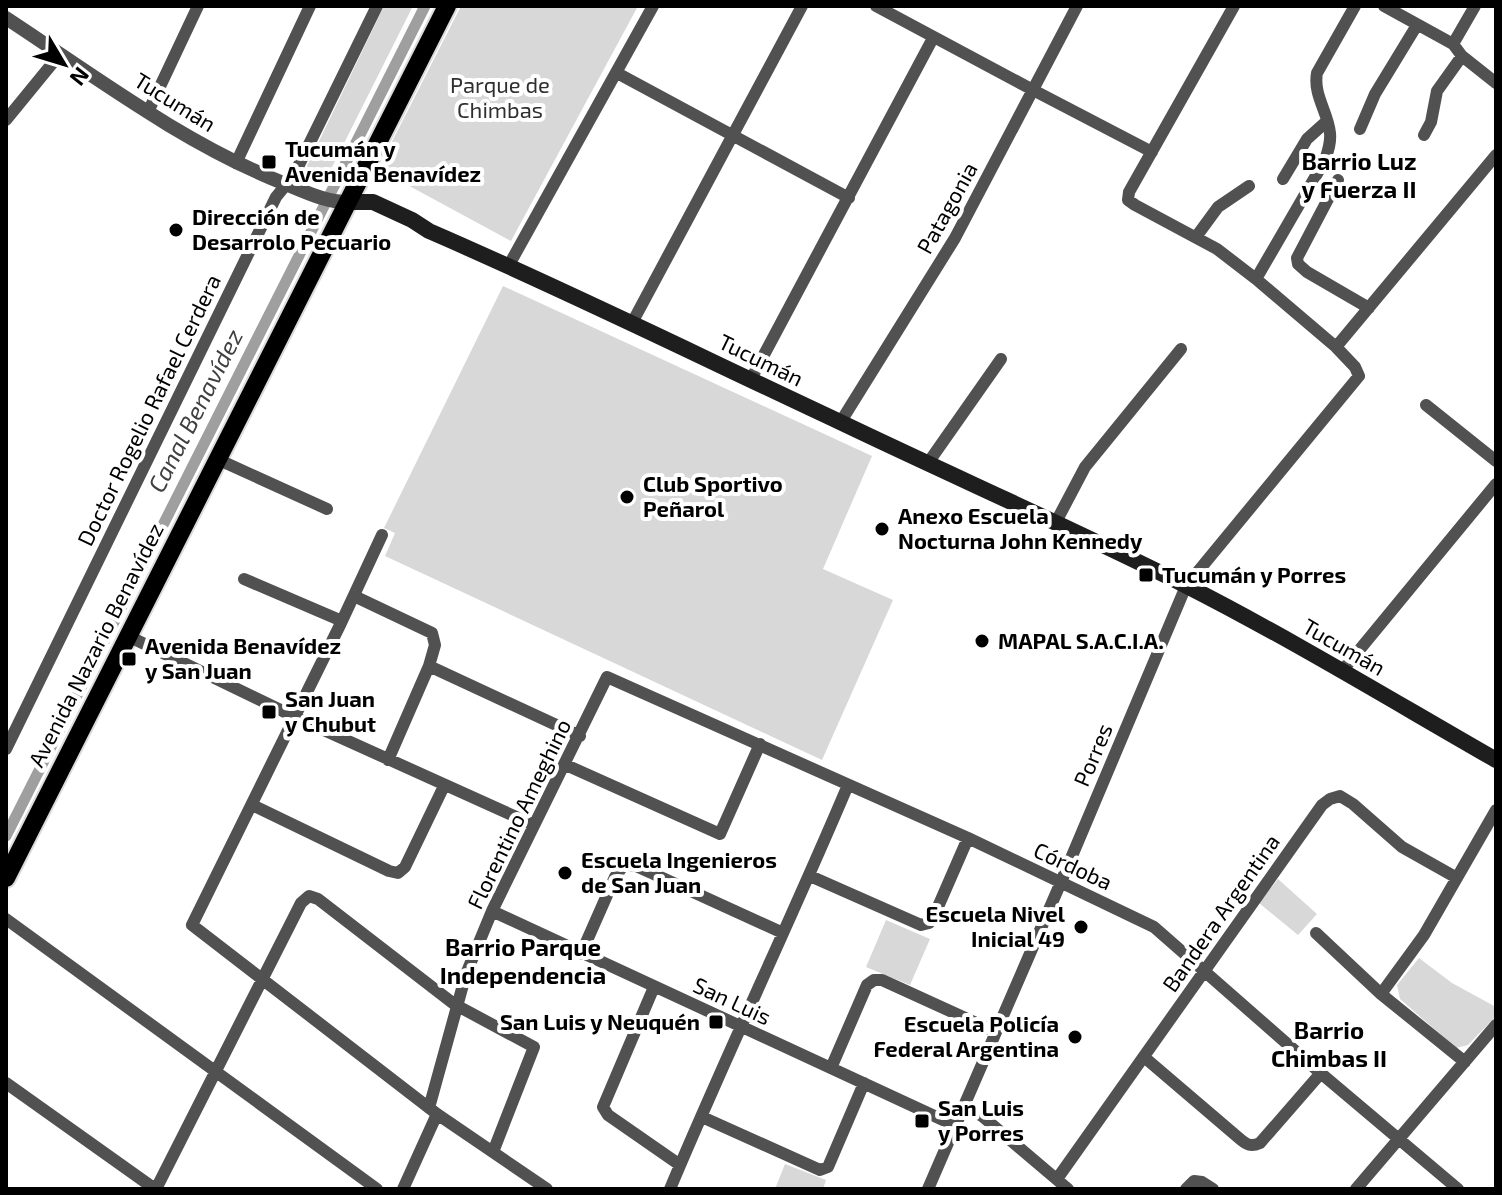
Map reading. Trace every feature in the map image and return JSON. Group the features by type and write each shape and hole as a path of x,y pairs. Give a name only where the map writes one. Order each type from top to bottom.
{"main road":[{"name":"Avenida Nazario Benavídez","path":"6,878 217,459 333,201 447,6"},
{"name":"Tucumán","path":"333,201 373,202 429,231 509,265 1056,522 1186,586 1496,760"}],"street":[{"path":"148,112 198,6"},
{"path":"236,163 310,6"},
{"name":"Doctor Rogelio Rafael Cerdera","path":"6,749 276,197 294,175 377,6"},
{"path":"509,265 653,6"},
{"path":"632,323 802,6"},
{"path":"876,6 1152,152"},
{"name":"Patagonia","path":"840,423 955,238 1077,6"},
{"path":"1234,6 1129,192 1128,200 1217,249 1336,347 1496,155"},
{"path":"1256,279 1325,160 1330,132 1315,85 1317,73 1355,6"},
{"path":"1384,6 1453,44 1462,56 1496,83"},
{"path":"1453,44 1475,6"},
{"name":"Tucumán","path":"6,18 196,142 236,163 333,201"},
{"path":"1360,129 1375,94 1417,25"},
{"path":"751,379 933,38"},
{"path":"6,120 60,54"},
{"path":"1424,135 1431,122 1437,91 1462,56"},
{"path":"617,73 849,198"},
{"path":"1283,179 1307,139 1327,121"},
{"path":"1338,180 1297,258 1298,264 1369,308"},
{"path":"1196,237 1218,207 1249,186"},
{"name":"Porres","path":"928,1189 1186,586 1359,376 1355,367 1336,347"},
{"path":"1056,522 1085,467 1181,349"},
{"path":"928,463 1001,359"},
{"path":"1426,405 1496,461"},
{"path":"217,459 327,509"},
{"path":"1342,671 1496,484"},
{"path":"382,535 192,925 433,1111 547,1189"},
{"path":"244,579 342,621"},
{"path":"354,596 432,633 435,645 388,760"},
{"path":"128,636 295,717 534,825"},
{"path":"429,666 580,736"},
{"name":"Córdoba","path":"607,677 968,838 1154,927 1458,1189"},
{"name":"Florentino Ameghino","path":"403,1189 433,1111 466,974 492,911 607,677"},
{"path":"566,765 720,834 760,744"},
{"path":"670,1189 848,785"},
{"path":"252,805 398,873 405,867 444,786"},
{"name":"Bandera Argentina","path":"1057,1179 1322,805 1340,796 1402,847 1457,878"},
{"path":"1381,994 1424,935 1496,810"},
{"path":"810,876 921,925 929,923 934,916 968,838"},
{"path":"581,954 615,877 623,866 634,865 783,933"},
{"path":"6,1083 156,1189 301,903 309,896 318,899 457,1006 534,1047 493,1152"},
{"name":"San Luis","path":"492,911 956,1126"},
{"path":"6,919 377,1189"},
{"path":"1316,933 1381,994 1465,1062"},
{"path":"831,1068 867,985 874,980 882,980 996,1032"},
{"path":"654,987 603,1107 608,1115 680,1165"},
{"path":"1356,1189 1496,1025"},
{"path":"1144,1057 1246,1144 1253,1146 1260,1143 1321,1073"},
{"path":"702,1117 820,1170 825,1169 864,1083"},
{"path":"964,1106 982,1116 1068,1189"},
{"path":"1186,1189 1194,1181 1213,1189"}],"green space":[{"path":"384,6 413,6 324,183 311,177 307,166"},
{"name":"Parque de Chimbas","path":"461,6 638,6 511,241 378,169"},
{"name":"Club Sportivo Peñarol","path":"503,286 872,456 823,569 893,600 822,760 385,556 395,533 384,528"},
{"path":"1278,879 1317,914 1298,935 1259,903"},
{"path":"886,920 930,939 910,985 866,967"},
{"name":"Barrio Chimbas II","path":"1419,958 1452,983 1496,1007 1496,1016 1468,1045 1456,1048 1400,999 1397,985"},
{"path":"785,1164 826,1180 823,1189 775,1189"}],"waterway":[{"name":"Canal Benavídez","path":"6,836 425,6"}],"place":[{"name":"Tucumán y Avenida Benavídez","path":"269,162"},
{"name":"Dirección de Desarrolo Pecuario","path":"176,230"},
{"name":"Club Sportivo Peñarol","path":"627,497"},
{"name":"Anexo Escuela Nocturna John Kennedy","path":"882,529"},
{"name":"Tucumán y Porres","path":"1146,575"},
{"name":"MAPAL S.A.C.I.A.","path":"982,641"},
{"name":"Avenida Benavídez y San Juan","path":"129,659"},
{"name":"San Juan y Chubut","path":"269,712"},
{"name":"Escuela Ingenieros de San Juan","path":"565,873"},
{"name":"Escuela Nivel Inicial 49","path":"1081,927"},
{"name":"San Luis y Neuquén","path":"716,1022"},
{"name":"Escuela Policía Federal Argentina","path":"1075,1037"},
{"name":"San Luis y Porres","path":"922,1121"}],"district":[{"name":"Barrio Luz y Fuerza II","path":"1359,176"},
{"name":"Barrio Parque Independencia","path":"523,962"},
{"name":"Barrio Chimbas II","path":"1329,1045"}]}
